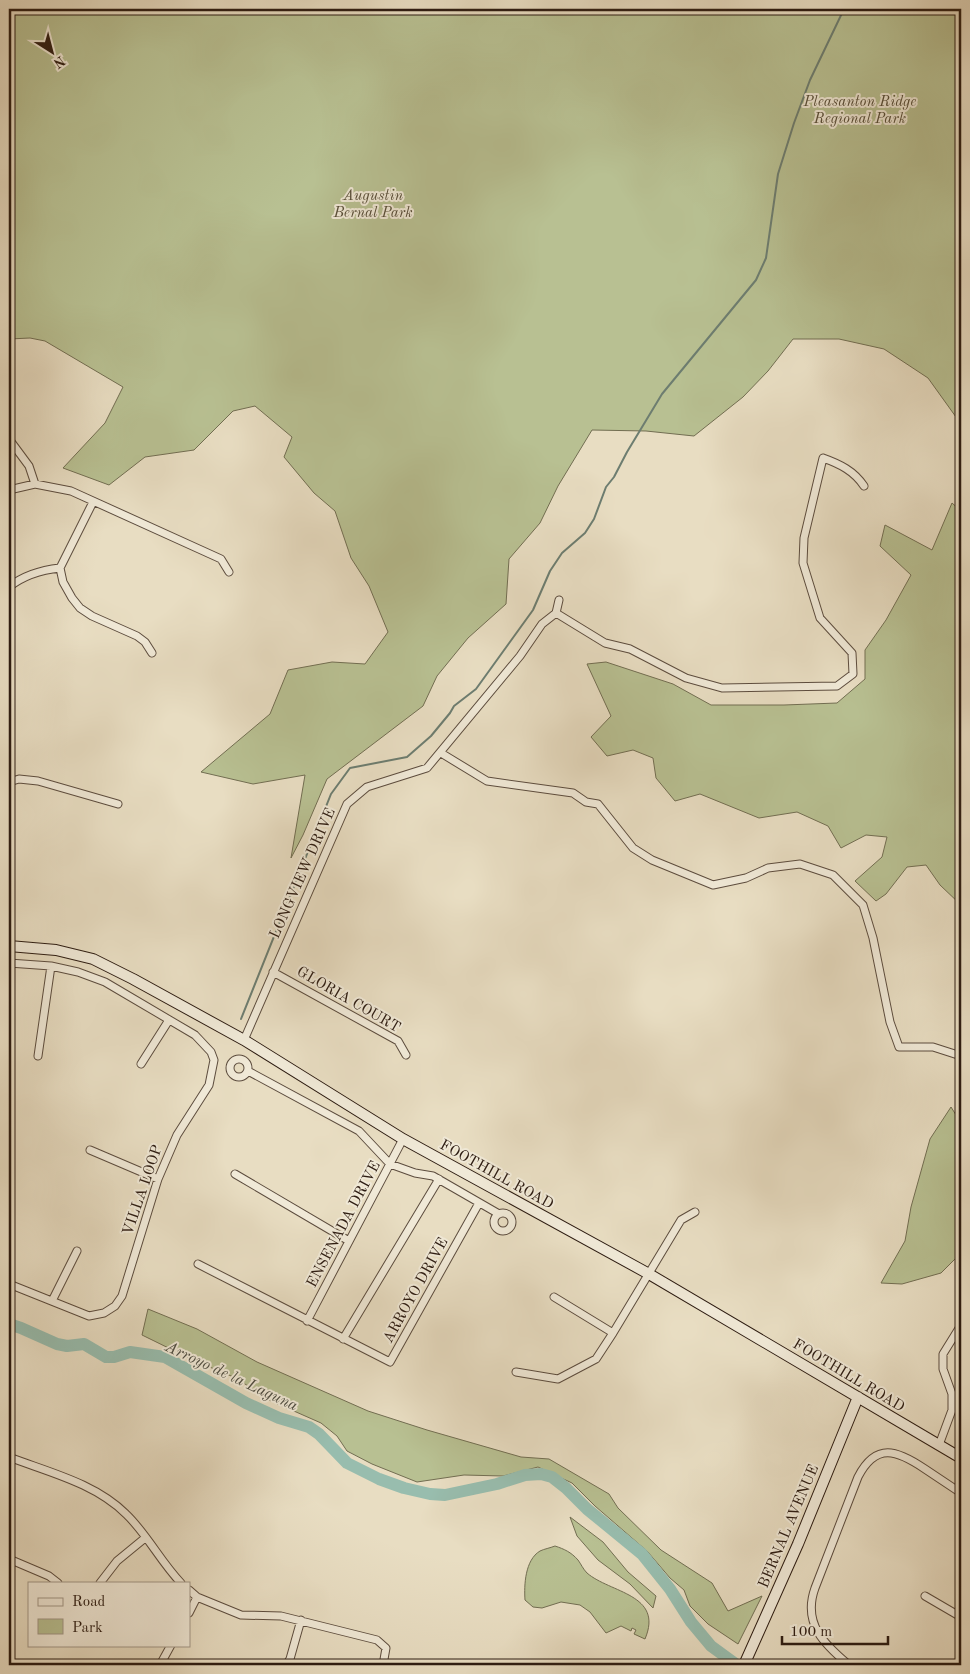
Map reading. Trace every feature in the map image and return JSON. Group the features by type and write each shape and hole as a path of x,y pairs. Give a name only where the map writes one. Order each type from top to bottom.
{"main road":[{"name":"FOOTHILL ROAD","path":"9,946 56,950 93,959 133,979 244,1040 403,1139 649,1274 961,1458"},
{"name":"BERNAL AVENUE","path":"744,1665 782,1580 858,1397"}],"street":[{"path":"9,439 29,466 35,484"},
{"path":"559,600 556,612 605,643 630,650 686,678 722,688 837,686 852,674 852,653 820,618 803,563 804,538 823,458 850,470 859,478 864,486"},
{"path":"9,490 35,484 71,491 221,559 229,572"},
{"path":"93,502 60,568 63,582 80,608 92,616 137,636 152,653"},
{"path":"9,587 31,574 47,569 60,568"},
{"name":"LONGVIEW DRIVE","path":"244,1040 346,804 367,787 427,768 520,656 542,624 556,612"},
{"path":"441,753 487,781 572,793 586,802 598,804 634,848 652,860 713,885 746,878 768,868 800,864 833,875 864,905 873,938 890,1022 899,1047 932,1047 961,1056"},
{"path":"9,782 19,779 38,781 118,804"},
{"name":"VILLA LOOP","path":"9,963 51,966 78,972 106,982 195,1035 206,1045 214,1060 209,1085 177,1135 158,1179 122,1296 115,1306 104,1313 89,1316 9,1284"},
{"path":"38,1056 51,966"},
{"name":"GLORIA COURT","path":"274,972 398,1041 406,1056"},
{"path":"141,1064 169,1020"},
{"path":"248,1071 359,1132 390,1164 415,1173 433,1176 499,1214"},
{"name":"ENSENADA DRIVE","path":"307,1321 403,1139"},
{"path":"90,1150 158,1179"},
{"path":"235,1174 349,1241"},
{"path":"343,1339 439,1179"},
{"name":"ARROYO DRIVE","path":"198,1264 390,1362 479,1203"},
{"path":"516,1372 558,1379 596,1358 681,1220 695,1212"},
{"path":"52,1301 77,1251"},
{"path":"554,1297 613,1333"},
{"path":"939,1445 952,1410 952,1394 943,1369 943,1354 961,1325"},
{"path":"849,1665 822,1640 815,1627 812,1602 814,1592 864,1465 882,1452 896,1452 961,1493"},
{"path":"9,1457 88,1487 102,1495 136,1524 162,1562 180,1582"},
{"path":"101,1582 117,1561 145,1538"},
{"path":"9,1558 49,1576 57,1582"},
{"path":"190,1591 197,1598 241,1615 280,1616 377,1640 386,1648 383,1665"},
{"path":"925,1596 961,1617"},
{"path":"190,1611 197,1598"},
{"path":"286,1665 290,1659 301,1620"},
{"path":"160,1665 170,1646"}],"green space":[{"path":"9,9 961,9 961,424 928,378 884,349 839,339 793,339 768,371 743,397 694,436 646,431 592,430 558,486 540,523 509,559 506,604 468,638 437,676 423,706 327,779 291,858 305,775 253,784 201,772 270,714 288,670 332,662 365,664 388,632 369,586 351,558 335,511 314,493 284,457 292,437 255,406 233,411 194,450 145,457 109,485 63,468 105,423 123,387 45,341 30,338 9,339"},
{"path":"952,503 961,511 961,905 940,885 926,865 907,867 886,894 876,901 855,881 882,857 887,837 866,835 841,848 828,826 797,812 759,818 700,794 675,801 656,778 653,758 633,750 607,756 591,737 611,716 587,664 606,662 673,684 711,705 837,703 865,679 865,650 886,620 911,575 880,546 885,525 932,550"},
{"path":"951,1107 961,1123 961,1253 941,1273 902,1284 881,1283 905,1241 911,1207 930,1139"},
{"path":"148,1309 197,1329 257,1362 368,1411 521,1457 549,1459 609,1494 618,1508 661,1550 712,1583 728,1611 762,1596 738,1644 708,1624 690,1606 684,1590 670,1578 647,1551 595,1506 572,1483 538,1467 503,1476 464,1475 417,1482 372,1464 347,1451 337,1436 321,1423 269,1400 236,1378 195,1361 142,1335"},
{"path":"570,1517 603,1542 628,1572 656,1596 653,1608 630,1584 598,1560 577,1536"},
{"path":"555,1546 573,1555 584,1570 597,1580 632,1597 641,1604 647,1613 649,1624 645,1639 634,1634 636,1630 632,1628 631,1631 621,1626 606,1633 590,1612 580,1605 561,1602 542,1608 533,1607 525,1600 526,1573 531,1560 540,1551"}],"waterway":[{"path":"241,1019 331,794 350,768 407,757 431,736 454,706 476,689 533,610 550,571 562,553 585,533 594,519 606,487 614,477 662,394 756,280 766,258 778,174 794,123 810,80 844,9"},
{"name":"Arroyo de la Laguna","path":"9,1324 57,1344 67,1346 84,1344 106,1357 114,1357 130,1352 165,1357 246,1403 279,1418 309,1427 319,1434 347,1463 379,1479 404,1488 430,1494 445,1495 497,1484 525,1475 541,1474 552,1477 587,1509 642,1554 670,1589 691,1622 711,1646 737,1665"}],"park label":[{"name":"Pleasanton Ridge Regional Park","path":"860,110"},
{"name":"Augustin Bernal Park","path":"373,204"}]}
